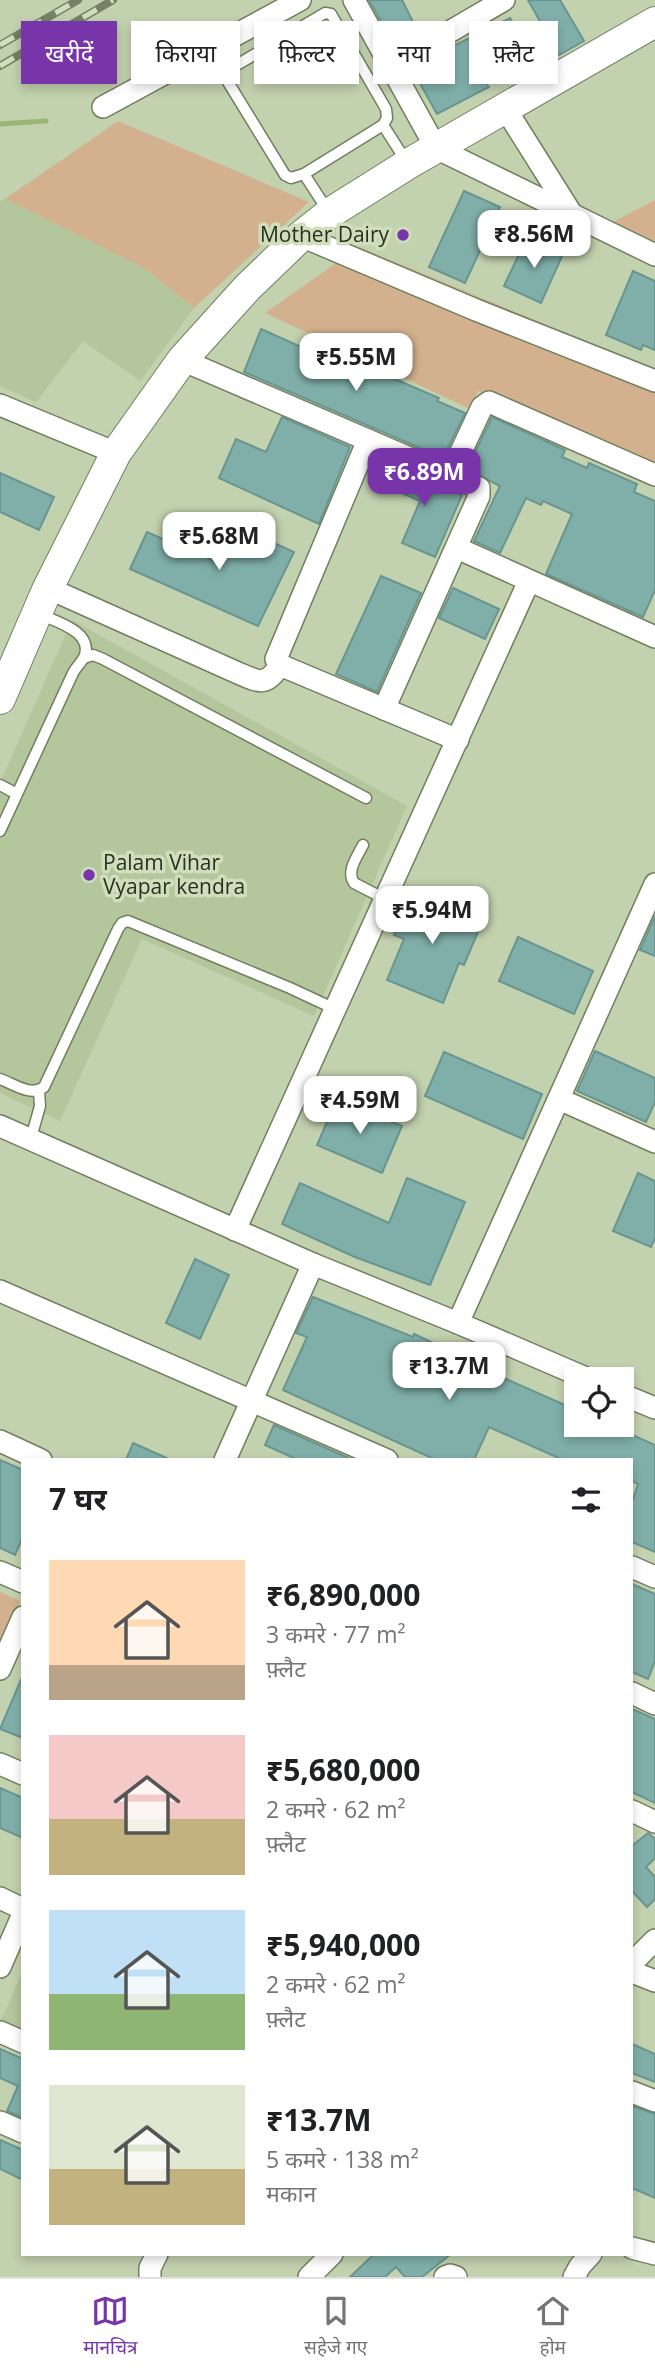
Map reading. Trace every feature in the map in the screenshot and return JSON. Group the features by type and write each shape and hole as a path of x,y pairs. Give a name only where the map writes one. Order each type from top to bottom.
{"street":[{"path":"103,107 300,0"},
{"path":"354,0 373,34"},
{"path":"455,29 504,0"},
{"path":"0,699 42,601 116,453 182,360 247,288 301,236 330,213 408,164 655,22"},
{"path":"401,84 436,148 655,255"},
{"path":"505,108 571,214"},
{"path":"301,236 475,310 655,381"},
{"path":"182,360 479,488 481,492 457,548 384,709"},
{"path":"450,475 482,407 489,402 655,475"},
{"path":"0,405 116,453"},
{"path":"368,440 276,659 280,665 458,740"},
{"path":"457,548 655,637"},
{"path":"235,1230 529,581"},
{"path":"42,601 255,680 272,678 280,665"},
{"path":"458,1323 655,884"},
{"path":"559,1099 655,1142"},
{"path":"2,1131 31,1138 313,1264 564,1369"},
{"path":"226,1458 313,1264"},
{"path":"0,1291 385,1458"},
{"path":"634,1399 655,1408"},
{"path":"0,1441 37,1458"},
{"path":"633,1567 655,1577"},
{"path":"0,1572 21,1581"},
{"path":"0,1669 21,1622"},
{"path":"633,1693 655,1704"},
{"path":"0,1764 21,1773"},
{"path":"0,1898 21,1908"},
{"path":"0,1966 21,1919"},
{"path":"633,1962 655,1940"},
{"path":"633,1972 655,1981"},
{"path":"0,2032 21,2041"},
{"path":"633,2092 655,2101"},
{"path":"0,2122 21,2131"},
{"path":"633,2248 655,2254"},
{"path":"150,2277 150,2268 156,2256"},
{"path":"309,2277 330,2256"},
{"path":"574,2277 589,2256"},
{"path":"445,2277 456,2277"}],"lane":[{"path":"328,13 386,109 387,118 383,125 304,174 291,178 285,175 228,82 228,73 235,66 328,13"},
{"path":"383,125 408,164"},
{"path":"304,174 330,213"},
{"path":"0,831 72,673 84,658 84,638 42,601"},
{"path":"84,658 93,655 103,659 366,798"},
{"path":"0,785 17,794"},
{"path":"363,845 350,871 351,879 385,899"},
{"path":"0,1079 31,1092 44,1087 122,923 128,921 335,1009"},
{"path":"31,1138 40,1106 39,1091"}],"shaded area":[{"path":"118,121 309,202 194,308 144,268 5,199"},
{"path":"5,199 144,268 194,308 140,381 83,341 36,402 0,386 0,201"},
{"path":"655,200 655,243 611,223"},
{"path":"359,247 655,370 655,467 478,391 470,409 265,313"},
{"path":"72,620 407,806 314,1016 142,939 60,1121 0,1093 0,783"},
{"path":"0,1592 20,1601 0,1645"},
{"path":"21,1975 21,2031 0,2022"}],"building":[{"path":"369,0 402,0 412,21 381,21"},
{"path":"528,0 560,0 584,41 559,55 558,21 540,21"},
{"path":"469,38 469,84 487,84 489,87 437,114 420,84 455,84 455,45"},
{"path":"464,191 500,207 465,283 429,267"},
{"path":"527,237 563,254 541,303 504,286"},
{"path":"633,271 655,281 655,350 643,345 641,350 606,335"},
{"path":"261,329 312,352 313,349 342,361 343,357 439,398 437,401 465,413 443,458 244,372"},
{"path":"282,417 350,447 319,524 219,478 236,439 266,452"},
{"path":"492,417 565,450 562,457 587,468 589,463 637,484 634,492 655,501 655,590 643,617 546,574 572,514 543,501 541,505 526,498 500,553 474,541 500,486 467,469"},
{"path":"387,463 462,495 435,557 402,543 420,501 379,483"},
{"path":"0,473 54,497 39,530 0,512"},
{"path":"236,526 294,552 258,626 130,569 147,532 165,540 166,537 219,564"},
{"path":"381,576 421,593 377,692 336,674"},
{"path":"453,588 499,609 485,639 439,618"},
{"path":"413,891 483,920 464,965 459,963 443,1003 387,980 404,939 394,935"},
{"path":"655,916 655,956 640,950"},
{"path":"518,937 593,971 574,1014 499,981"},
{"path":"595,1051 655,1078 655,1102 646,1122 577,1091"},
{"path":"444,1052 542,1094 523,1139 425,1096"},
{"path":"337,1099 402,1126 382,1173 317,1145"},
{"path":"638,1173 655,1181 655,1238 651,1247 613,1231"},
{"path":"407,1178 465,1202 430,1285 355,1257 282,1224 300,1183 389,1223"},
{"path":"195,1259 229,1275 200,1339 166,1323"},
{"path":"313,1297 413,1337 414,1334 564,1405 564,1437 634,1436 655,1445 655,1552 633,1542 633,1499 638,1484 633,1482 633,1458 559,1458 489,1427 475,1458 432,1458 283,1390 307,1337 296,1333"},
{"path":"274,1425 348,1458 294,1458 265,1445"},
{"path":"133,1443 167,1458 127,1458"},
{"path":"0,1460 21,1469 21,1542 15,1555 0,1548"},
{"path":"633,1584 655,1594 655,1661 648,1679 633,1672"},
{"path":"21,1680 21,1737 0,1729"},
{"path":"633,1709 655,1719 655,1803 633,1792"},
{"path":"0,1788 21,1797 21,1837 0,1828"},
{"path":"648,1833 655,1839 655,1858 646,1867 655,1877 655,1899 647,1907 633,1892 633,1845"},
{"path":"633,2044 655,2054 655,2082 633,2073"},
{"path":"0,2049 21,2058 21,2117 7,2111 18,2086 0,2078"},
{"path":"633,2106 655,2114 655,2198 633,2188"},
{"path":"0,2140 21,2149 21,2179 0,2169"},
{"path":"372,2256 448,2256 422,2277 405,2277 396,2267 385,2277 350,2277"}],"waterway":[{"path":"0,124 46,121"}],"railway":[{"path":"0,45 78,0"},
{"path":"0,66 113,0"}],"place":[{"name":"Mother Dairy","path":"403,235"},
{"name":"Palam Vihar Vyapar kendra","path":"89,875"}]}
